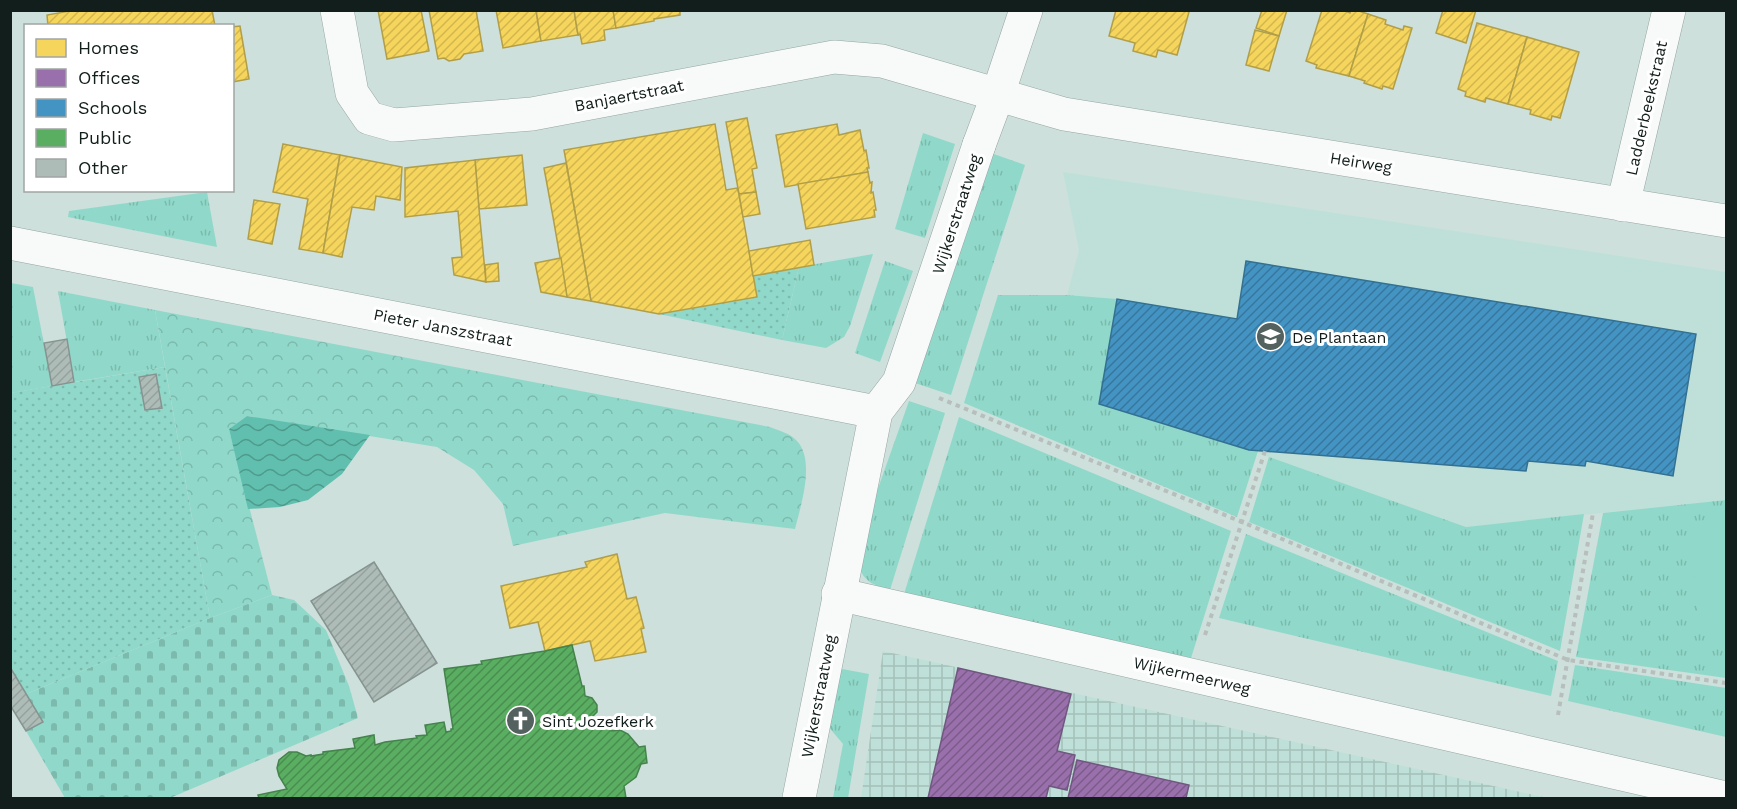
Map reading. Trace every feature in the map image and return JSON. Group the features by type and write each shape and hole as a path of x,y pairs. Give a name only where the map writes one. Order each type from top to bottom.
{"street":[{"name":"Banjaertstraat","path":"337,10 352,93 369,118 394,125 532,114 834,57 882,60 998,94"},
{"name":"Wijkerstraatweg","path":"876,412 899,382 1026,10"},
{"name":"Ladderbeekstraat","path":"1623,204 1668,10"},
{"name":"Heirweg","path":"998,94 1064,114 1726,221"},
{"name":"Pieter Janszstraat","path":"10,243 876,412"},
{"path":"838,594 876,412"},
{"name":"Wijkerstraatweg","path":"799,798 838,594"},
{"name":"Wijkermeerweg","path":"838,594 1726,798"}],"path":[{"path":"899,382 1242,522 1568,660 1726,683"},
{"path":"1192,675 1265,452"},
{"path":"1550,757 1593,513"}],"shaded area":[{"path":"1063,172 1726,272 1726,500 1466,527 1249,450 1099,404 1116,299 1067,295 1079,250"},
{"path":"883,651 1548,798 861,798"}],"green space":[{"path":"923,133 955,144 925,238 895,229"},
{"path":"991,153 1025,165 951,395 915,383"},
{"path":"207,192 217,247 68,217 69,211"},
{"path":"873,254 850,326 844,337 826,348 782,340 799,267"},
{"path":"885,261 913,271 880,362 855,353"},
{"path":"799,267 782,340 659,314 757,297 753,276"},
{"path":"11,283 33,287 52,386 11,393"},
{"path":"58,291 155,310 165,367 74,382"},
{"path":"998,295 1067,295 1117,299 1100,404 1258,451 1237,517 964,403"},
{"path":"155,310 770,427 796,440 802,448 805,459 805,483 795,529 665,513 513,546 503,504 474,470 437,447 247,416 229,429 272,595 210,618"},
{"path":"165,367 210,618 26,694 10,667 10,393"},
{"path":"909,401 945,413 890,590 872,583 862,574 859,542"},
{"path":"959,417 1231,531 1191,658 904,594"},
{"path":"1269,457 1466,527 1584,514 1560,651 1249,522"},
{"path":"1726,500 1726,678 1576,657 1603,513"},
{"path":"1726,518 1726,632 1701,636 1688,522"},
{"path":"1246,534 1558,661 1551,696 1219,618"},
{"path":"272,595 294,600 326,630 349,686 358,718 170,798 65,798 26,731 43,722 26,694 210,618"},
{"path":"1575,665 1726,688 1726,737 1568,701"},
{"path":"837,668 869,674 848,798 833,798 843,744 827,725"}],"water":[{"path":"247,416 370,435 342,474 308,500 280,507 248,509 229,429"}],"building: Homes":[{"path":"75,10 212,10 215,24 48,24 47,15"},
{"path":"378,10 421,10 429,51 387,59"},
{"path":"429,10 476,10 483,51 464,54 460,59 449,61 444,58 438,59"},
{"path":"496,10 536,10 541,41 503,48"},
{"path":"536,10 574,10 578,35 541,41"},
{"path":"574,10 613,10 616,28 604,30 605,40 582,44 580,34 578,35"},
{"path":"613,10 680,10 680,15 616,28"},
{"path":"1116,10 1183,10 1189,12 1177,55 1158,50 1156,57 1133,51 1135,43 1109,36"},
{"path":"1262,10 1287,10 1279,36 1256,28"},
{"path":"1322,10 1343,10 1350,13 1351,10 1356,10 1368,14 1349,76 1316,68 1317,65 1306,61"},
{"path":"1443,10 1476,10 1466,43 1436,33"},
{"path":"1368,14 1386,20 1385,24 1403,30 1404,26 1412,28 1393,89 1383,86 1382,89 1349,76"},
{"path":"1477,23 1527,37 1508,104 1486,98 1485,102 1465,96 1466,92 1458,89"},
{"path":"240,26 249,79 234,82 234,27"},
{"path":"1255,30 1279,36 1269,71 1246,65"},
{"path":"1527,37 1579,52 1560,118 1552,116 1551,120 1530,114 1531,110 1508,104"},
{"path":"747,118 757,168 752,169 756,192 739,194 726,122"},
{"path":"715,124 726,190 737,188 739,194 757,297 659,314 591,301 564,150"},
{"path":"837,124 839,135 860,130 864,151 866,150 868,172 785,187 776,135"},
{"path":"283,144 340,155 323,253 299,249 308,199 273,192"},
{"path":"340,155 402,167 400,200 376,196 374,210 352,207 342,257 323,253"},
{"path":"522,155 527,205 479,209 475,160"},
{"path":"475,160 486,282 454,275 452,258 462,257 458,211 405,217 405,168"},
{"path":"566,163 591,301 567,297 544,168"},
{"path":"868,172 870,183 872,182 871,193 873,192 875,217 806,229 798,184"},
{"path":"756,192 760,214 743,217 739,194"},
{"path":"254,200 280,204 272,244 248,239"},
{"path":"810,240 814,265 753,276 749,251"},
{"path":"561,258 567,297 541,292 535,263"},
{"path":"498,263 499,281 486,282 485,265"},
{"path":"617,554 627,599 636,597 644,628 641,629 646,652 595,661 590,641 545,651 538,622 510,628 501,586 587,567 585,562"}],"building: Offices":[{"path":"958,668 1071,694 1057,751 1075,755 1067,790 1049,786 1046,798 928,798"},
{"path":"1077,760 1189,785 1186,798 1068,798"}],"building: Schools":[{"path":"1246,261 1696,334 1673,476 1586,461 1585,466 1528,461 1526,471 1249,450 1099,404 1117,299 1237,319"}],"building: Public":[{"name":"Sint Jozefkerk","path":"572,645 585,696 592,698 597,705 597,712 590,719 590,723 611,719 612,731 620,730 628,734 639,747 645,746 647,763 641,764 636,777 624,786 626,798 259,798 258,795 287,789 277,768 279,760 289,752 311,756 355,748 353,739 374,735 375,745 417,738 416,736 427,735 425,725 444,722 446,732 451,731 453,729 444,669 482,664 481,661"}],"building: Other":[{"path":"67,339 74,382 52,386 44,343"},
{"path":"156,374 162,408 145,410 139,377"},
{"path":"374,562 437,663 374,702 311,601"},
{"path":"10,667 43,722 26,731 10,705"}],"place":[{"name":"De Plantaan","path":"1271,337"},
{"name":"Sint Jozefkerk","path":"521,721"}]}
